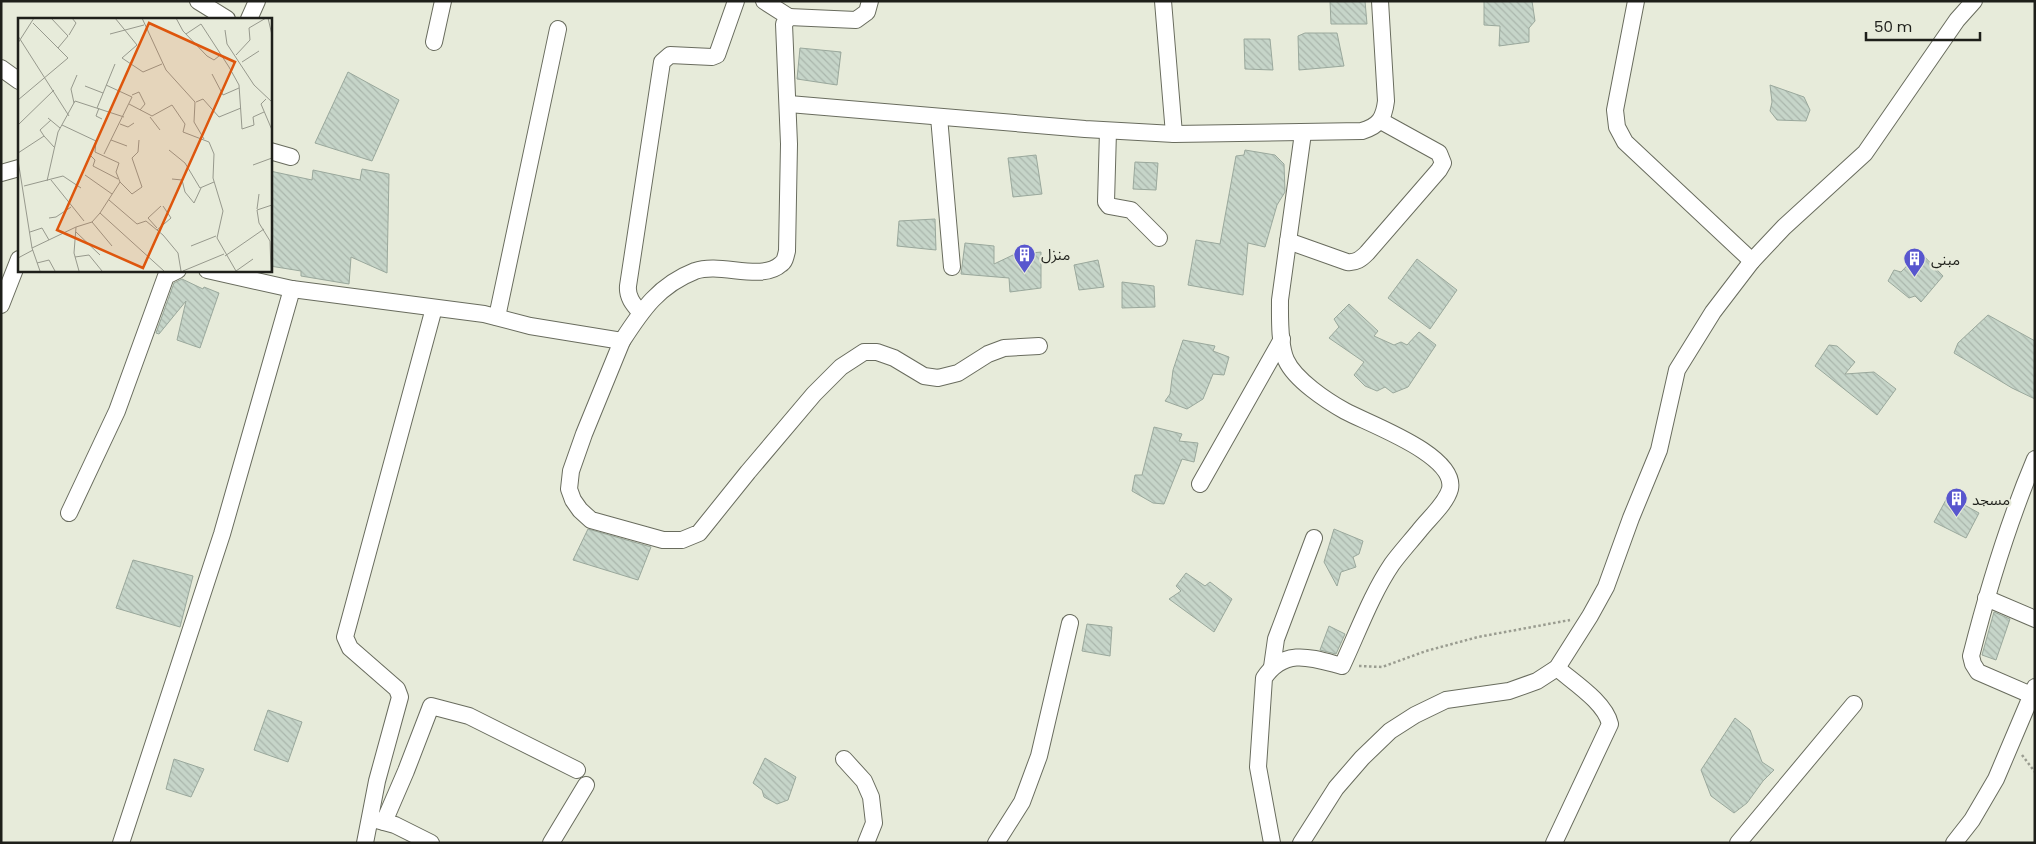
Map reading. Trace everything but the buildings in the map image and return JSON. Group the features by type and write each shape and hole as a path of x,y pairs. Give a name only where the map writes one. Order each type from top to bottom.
{"street":[{"path":"198,1 225,18"},
{"path":"248,18 257,1"},
{"path":"434,42 443,1"},
{"path":"640,312 632,303 628,293 628,286 662,62 670,56 712,57 717,54 736,1"},
{"path":"764,1 789,17 856,20 867,12 870,1"},
{"path":"1163,1 1174,134"},
{"path":"788,104 1108,131 1174,134 1362,131 1372,128 1381,122 1385,111 1380,1"},
{"path":"1636,1 1615,110 1617,127 1625,142 1752,261"},
{"path":"1301,843 1336,788 1390,730 1446,700 1509,691 1537,681 1556,668 1590,616 1606,587 1631,518 1659,450 1677,370 1713,312 1752,261 1798,213 1865,153 1957,20 1974,1"},
{"path":"789,17 784,24 788,104 787,251 782,264 772,270 760,272 715,267 696,271 656,294 640,312 622,341 571,471 569,489 573,500 580,510 591,520 663,540 682,540 699,533 814,394 841,367 864,352 877,352 894,358 924,376 938,378 958,372 988,354 1004,348 1039,346"},
{"path":"497,317 558,29"},
{"path":"1,68 18,80"},
{"path":"939,117 952,267"},
{"path":"1288,241 1347,262 1352,263 1359,260 1439,170 1443,162 1439,153 1381,122"},
{"path":"1108,131 1106,202 1109,206 1132,210 1159,238"},
{"path":"1272,843 1258,767 1264,678 1272,667 1282,660 1296,657 1342,666 1368,609 1392,564 1449,494 1451,486 1446,471 1424,450 1344,411 1305,384 1285,359 1279,320 1280,300 1303,133"},
{"path":"271,151 291,157"},
{"path":"1,173 18,168"},
{"path":"1,305 18,262"},
{"path":"69,513 117,411 166,276 176,271"},
{"path":"211,271 292,289 484,314 530,326 622,341"},
{"path":"121,843 222,534 292,289"},
{"path":"376,820 400,697 397,689 350,648 345,637 434,308"},
{"path":"1200,484 1282,339"},
{"path":"1954,843 1972,820 1996,779 2033,691 1978,672 1972,664 1971,656 1986,598 2016,505 2035,459"},
{"path":"1272,667 1276,639 1314,538"},
{"path":"1986,598 2035,619"},
{"path":"996,843 1022,802 1040,756 1070,623"},
{"path":"1554,843 1610,724 1608,714 1599,704 1556,668"},
{"path":"1738,843 1854,704"},
{"path":"365,843 376,820 406,771 430,706 469,716 577,770"},
{"path":"844,759 864,781 871,797 874,823 866,843"},
{"path":"551,843 586,784"},
{"path":"376,820 395,825 431,843"}],"path":[{"path":"1342,666 1382,667 1426,651 1478,637 1590,616"}],"place":[{"name":"منزل","path":"1025,273"},
{"name":"مبنى","path":"1915,278"},
{"name":"مسجد","path":"1956,518"}]}
